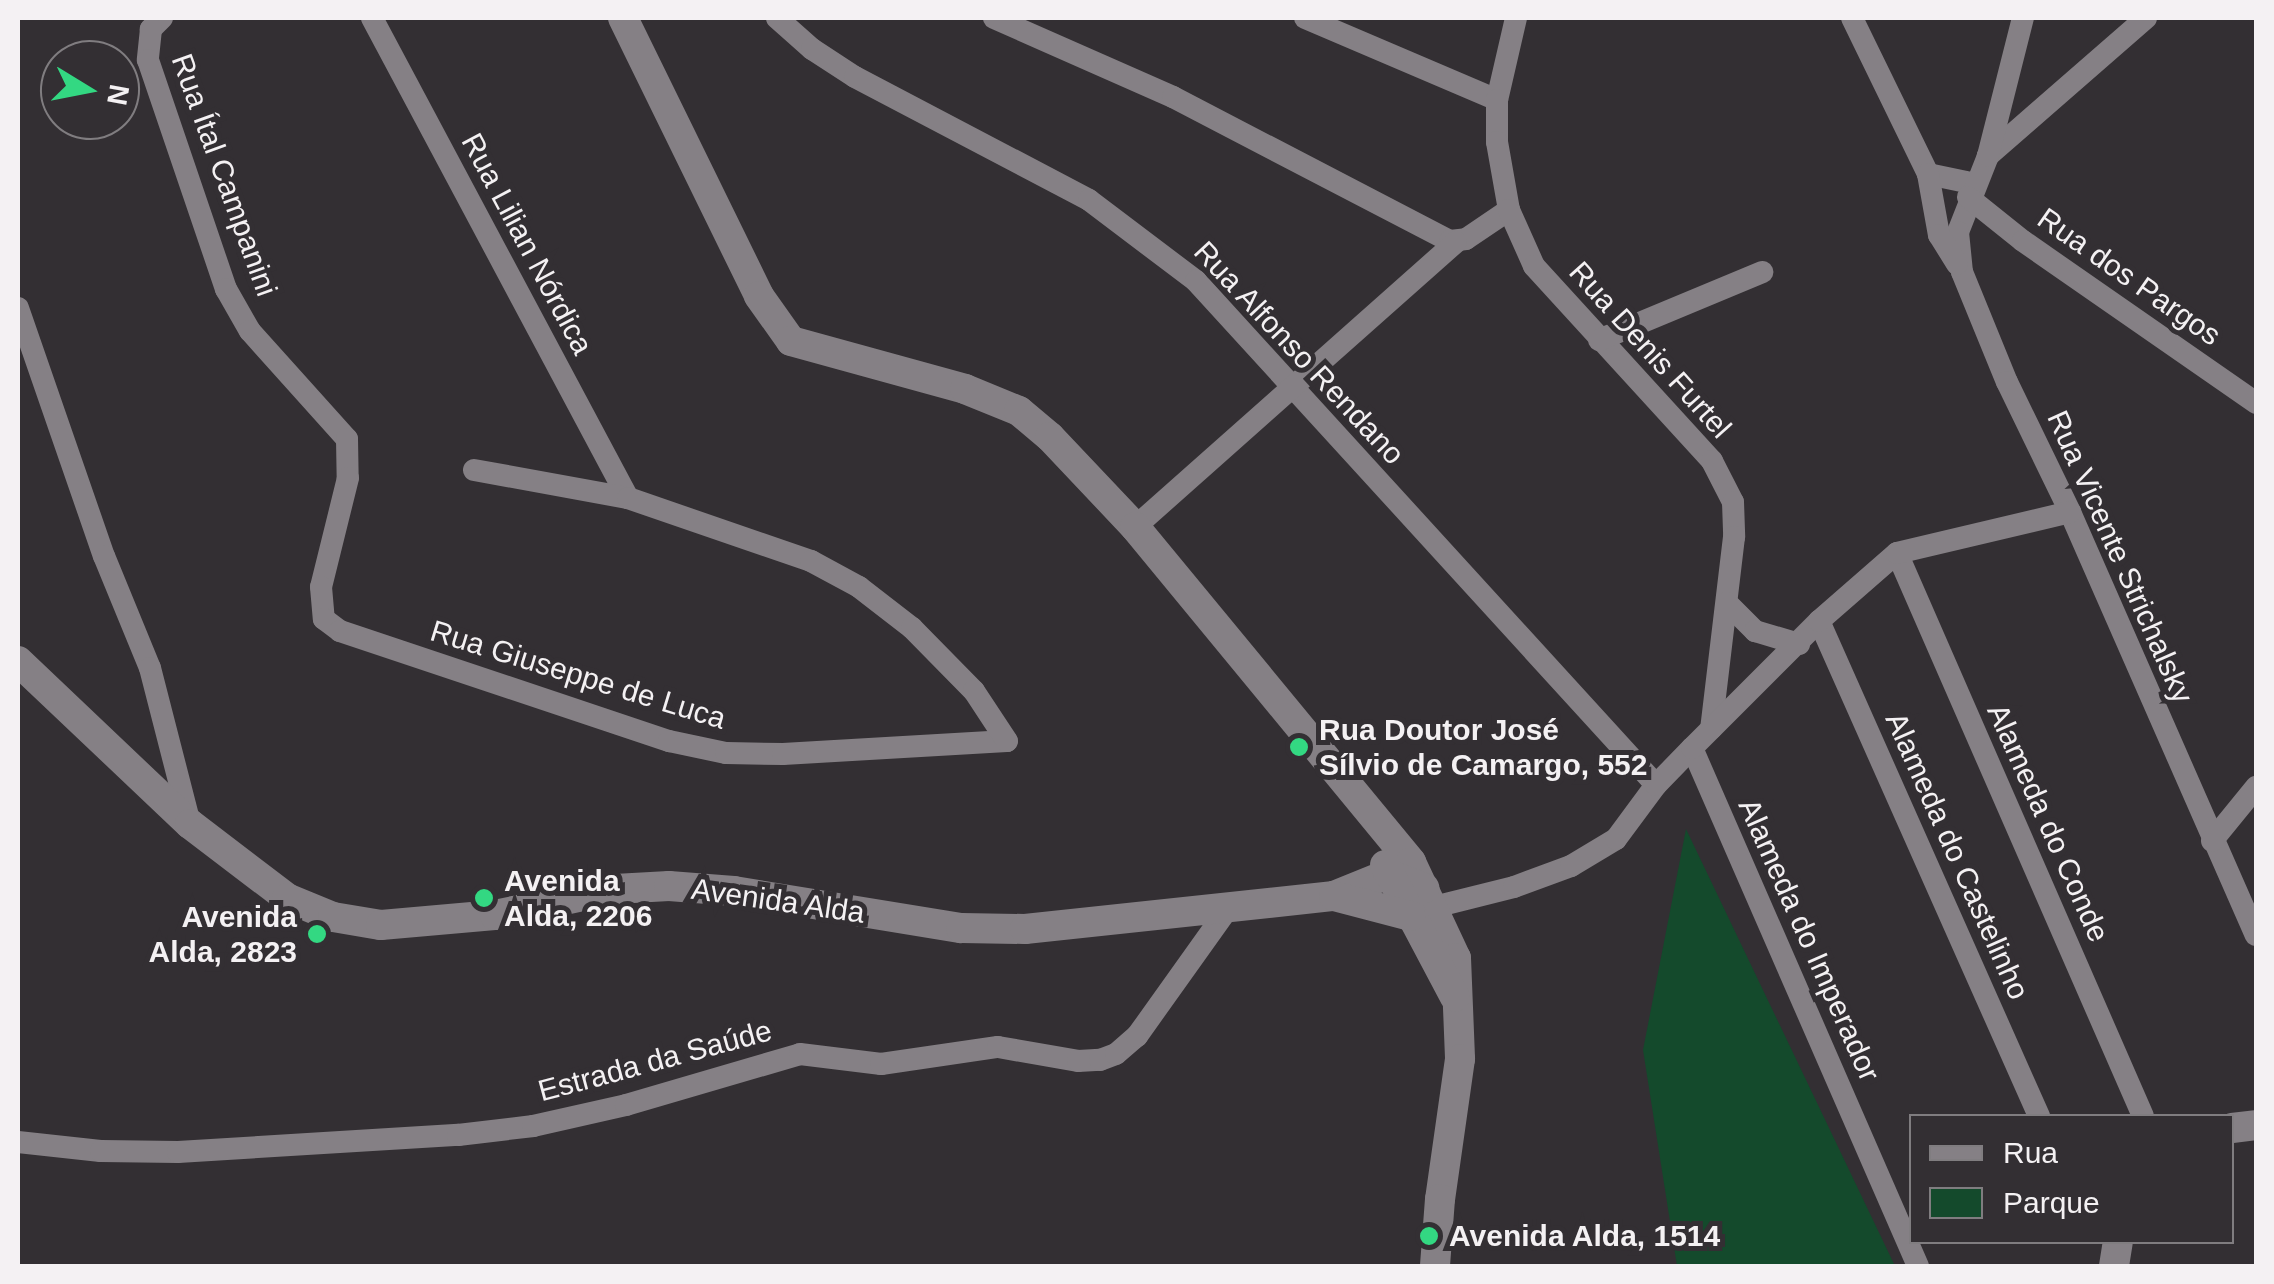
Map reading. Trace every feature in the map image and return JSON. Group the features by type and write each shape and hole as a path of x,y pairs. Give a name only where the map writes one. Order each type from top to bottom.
{"street":[{"name":"Rua Ítal Campanini","path":"162,18 152,29 148,60 226,289 250,331 347,439"},
{"name":"Rua Lilian Nórdica","path":"372,18 628,498"},
{"path":"622,18 760,296 791,341 965,388 1018,411 1050,437 1135,527 1371,819 1392,836 1423,903 1456,958 1460,1059 1440,1199 1436,1266"},
{"name":"Rua Alfonso Rendano","path":"777,18 812,49 855,76 1089,200 1196,281 1656,785"},
{"path":"994,18 1174,97 1330,182 1456,242"},
{"path":"1306,18 1355,26 1496,100"},
{"name":"Rua Denis Furtel","path":"1516,18 1496,100 1498,142 1510,210 1534,266 1712,461 1732,502 1734,537 1711,729"},
{"path":"1852,18 1928,174 1939,235 1962,272"},
{"path":"1988,156 2023,18"},
{"path":"1988,156 2146,18"},
{"name":"Rua Vicente Strichalsky","path":"1988,156 1958,232 1962,272 2007,382 2070,512 2256,935"},
{"path":"1928,174 1972,190"},
{"name":"Rua dos Pargos","path":"1972,190 2023,241 2251,399"},
{"path":"1135,527 1456,242 1510,210"},
{"path":"1599,340 1762,272"},
{"path":"18,308 104,556 150,668 190,824"},
{"path":"2251,399 2256,424"},
{"name":"Rua Giuseppe de Luca","path":"347,439 348,478 320,605 324,619 340,632 669,741 726,752 782,754 1007,741 974,691 912,628 859,588 811,561 628,498"},
{"path":"474,470 628,498"},
{"path":"1371,819 1388,874 1423,903 1514,888 1571,866 1616,839 1656,785 1692,748 1819,621 1897,553 2070,512"},
{"name":"Alameda do Conde","path":"1897,553 2142,1114"},
{"path":"1727,603 1755,631 1799,644"},
{"name":"Alameda do Castelinho","path":"1819,621 2038,1114"},
{"name":"Avenida Alda","path":"18,661 190,824 287,898 333,917 381,925 495,915 615,889 669,886 734,891 962,928 1025,929 1334,896 1423,903"},
{"name":"Alameda do Imperador","path":"1692,748 1918,1266"},
{"path":"2212,841 2256,787"},
{"name":"Avenida Alda","path":"1334,896 1388,874"},
{"name":"Estrada da Saúde","path":"18,1142 101,1151 178,1152 458,1135 533,1126 626,1104 800,1054 880,1064 998,1047 1078,1061 1100,1060 1116,1054 1137,1036 1231,904"},
{"path":"2101,1244 2114,1266"}],"green space":[{"path":"1686,829 1895,1266 1677,1266 1643,1050"}],"place":[{"name":"Rua Doutor José Sílvio de Camargo, 552","path":"1299,747"},
{"name":"Avenida Alda, 2206","path":"484,898"},
{"name":"Avenida Alda, 2823","path":"317,934"},
{"name":"Avenida Alda, 1514","path":"1429,1236"}]}
